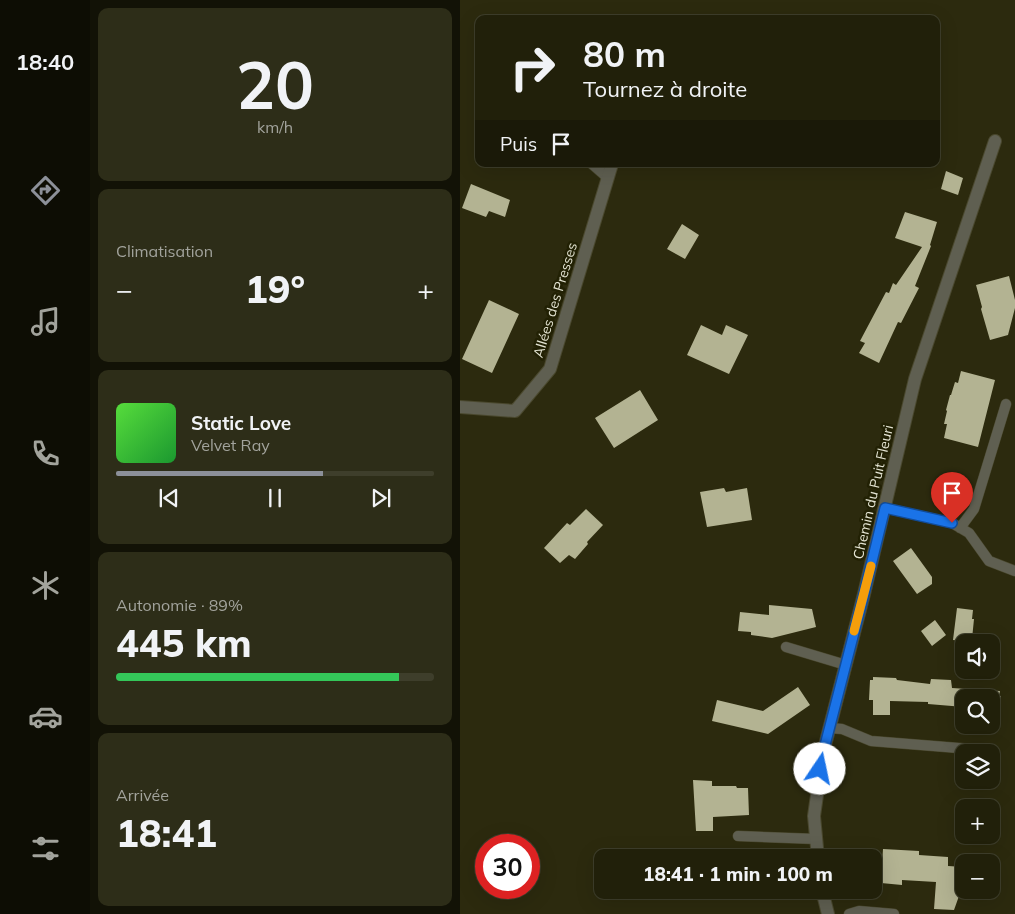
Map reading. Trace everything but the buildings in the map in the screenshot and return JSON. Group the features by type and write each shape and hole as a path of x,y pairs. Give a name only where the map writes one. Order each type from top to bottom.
{"street":[{"name":"Chemin du Puit Fleuri","path":"817,849 814,816 823,753 885,508 915,379 995,141"},
{"name":"Allées des Presses","path":"460,407 515,411 550,369 611,167"},
{"path":"824,899 828,914"}],"lane":[{"path":"595,167 608,178"},
{"path":"960,528 974,509 1006,404"},
{"path":"885,508 952,523 968,533 989,561 1015,571"},
{"path":"786,647 846,665"},
{"path":"829,728 842,729 871,741 955,748"},
{"path":"738,836 816,839"},
{"path":"849,914 859,911 894,914"}],"slow traffic":[{"path":"854,631 871,566"}],"route":[{"path":"820,769 885,508 952,523"}]}
